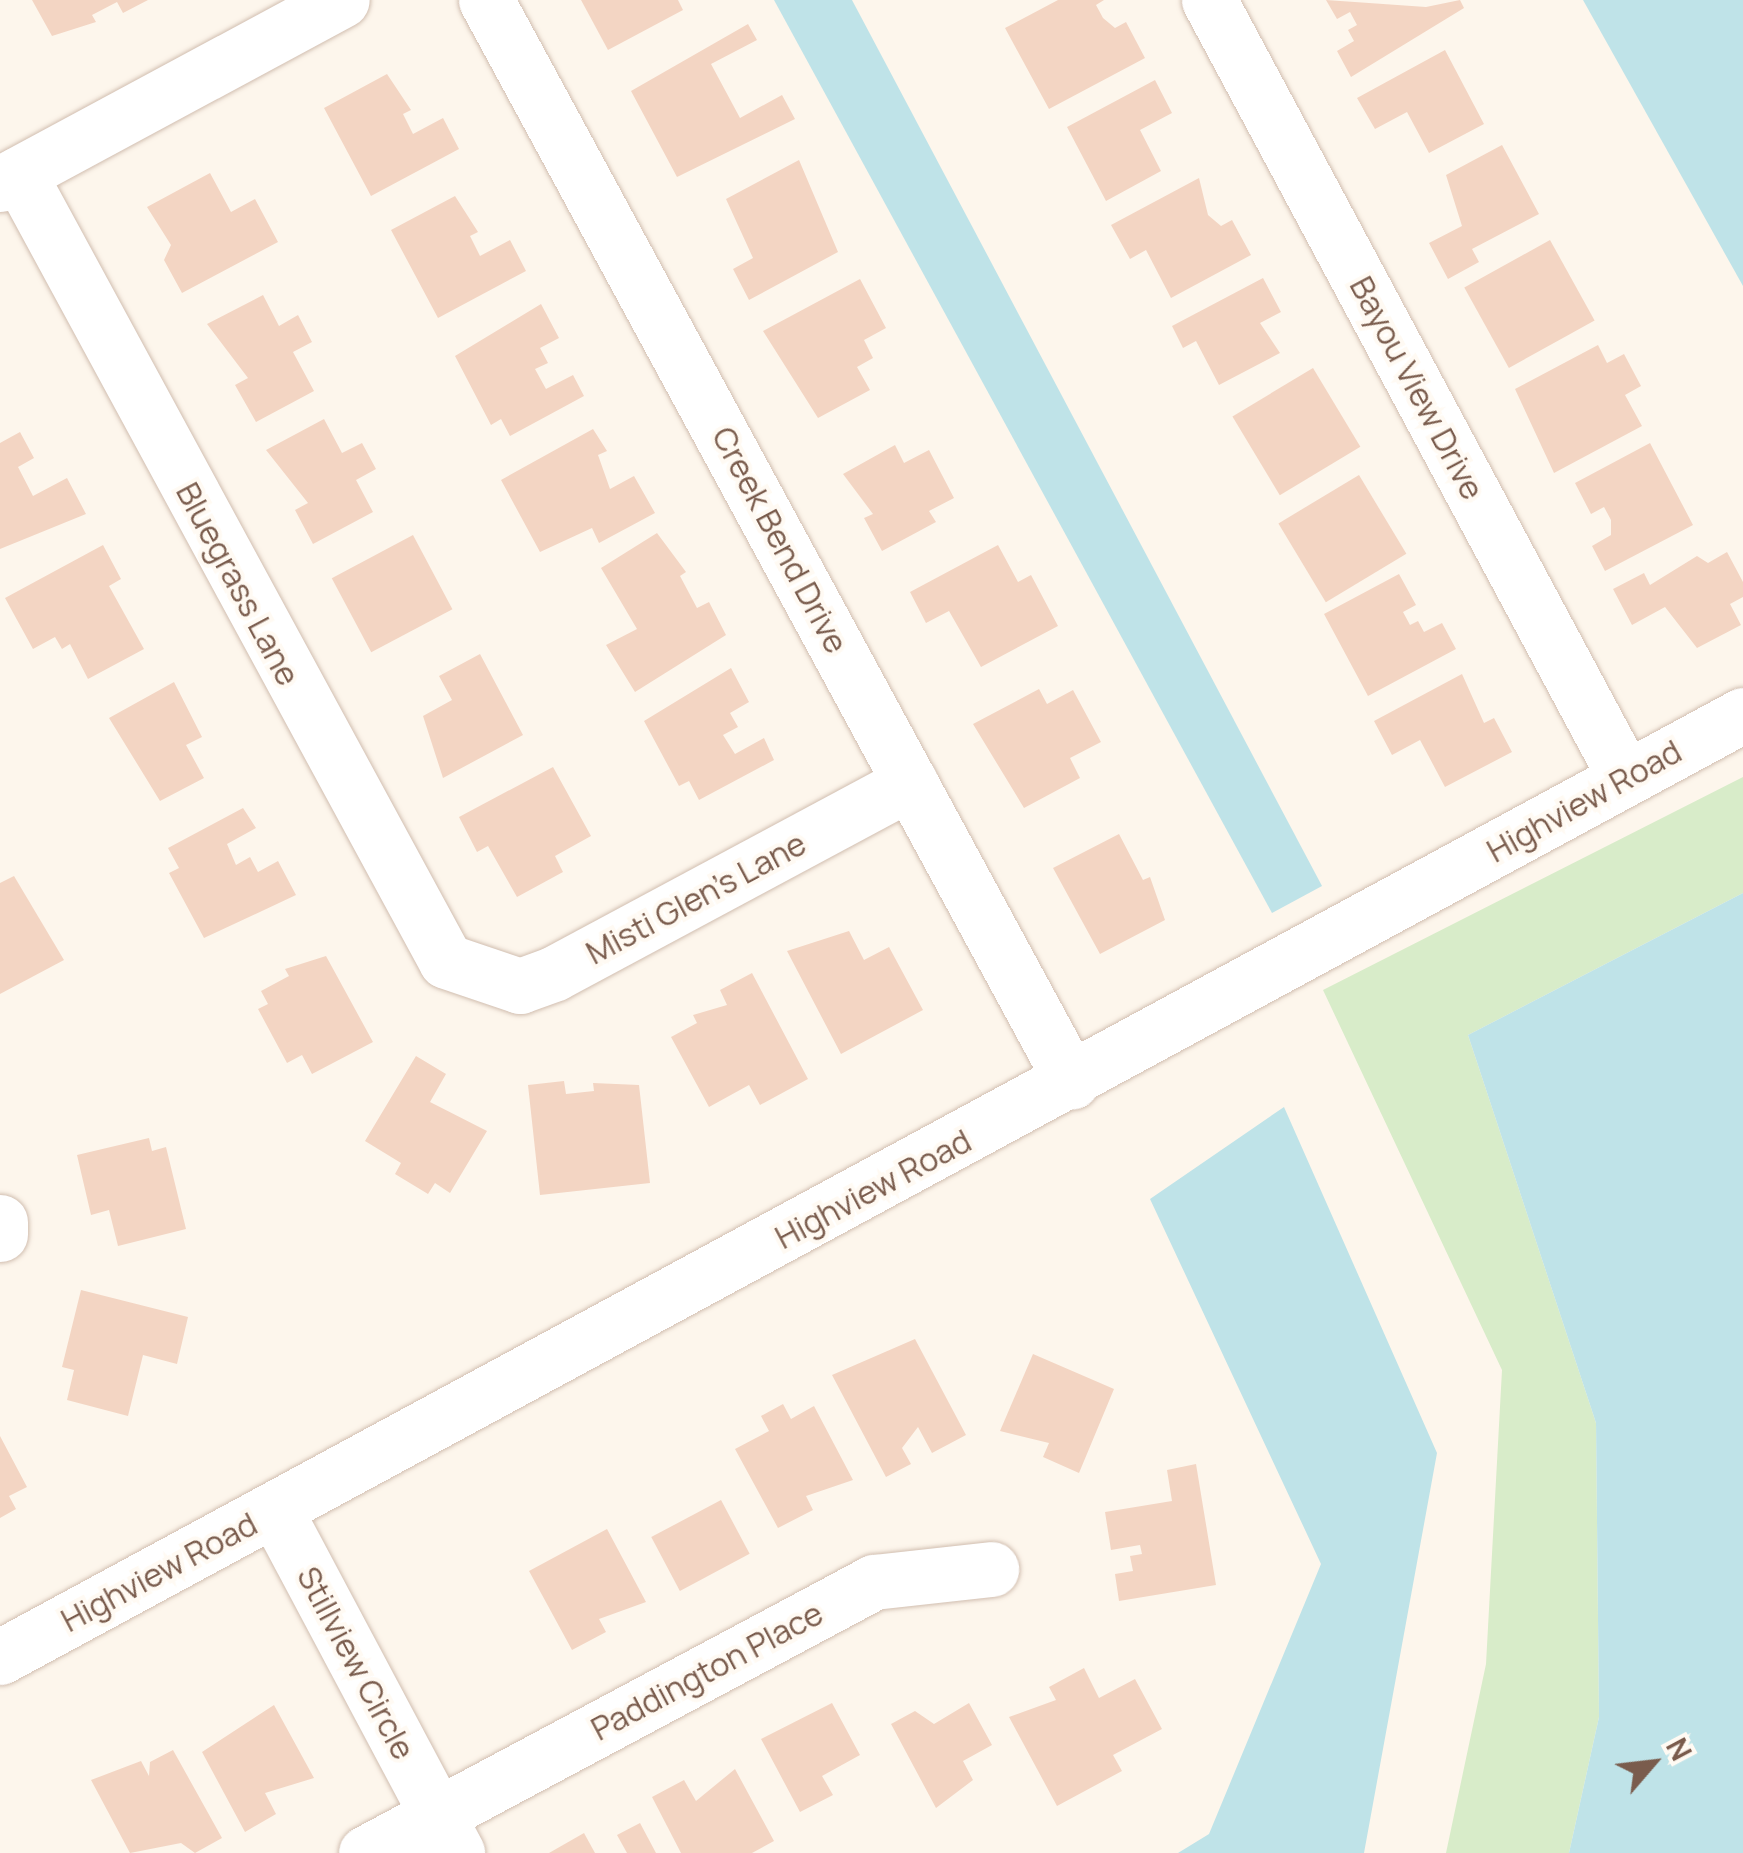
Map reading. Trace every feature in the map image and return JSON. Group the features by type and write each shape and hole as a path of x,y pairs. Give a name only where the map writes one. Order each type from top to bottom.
{"street":[{"path":"9,179 342,0"},
{"name":"Creek Bend Drive","path":"486,0 1072,1082"},
{"name":"Bayou View Drive","path":"1209,0 1626,776"},
{"name":"Bluegrass Lane","path":"9,179 417,920 446,961 476,978"},
{"name":"Highview Road","path":"0,1657 1072,1082 1743,715"},
{"name":"Misti Glen's Lane","path":"476,978 520,986 556,973 910,784"},
{"path":"0,1222 0,1232"},
{"name":"Stillview Circle","path":"275,1510 447,1834"},
{"name":"Paddington Place","path":"447,1834 874,1582 991,1569"},
{"path":"366,1853 447,1834"}],"green space":[{"path":"1743,777 1743,893 1468,1035 1596,1423 1599,1717 1569,1853 1446,1853 1486,1664 1502,1370 1323,990"}],"water":[{"path":"774,0 852,0 1322,886 1272,913"},
{"path":"1583,0 1743,0 1743,286"},
{"path":"1743,893 1743,1853 1569,1853 1599,1717 1596,1423 1468,1035"},
{"path":"1284,1107 1437,1453 1364,1853 1178,1853 1209,1834 1321,1564 1150,1199"}],"building":[{"path":"32,0 148,0 123,13 117,2 92,15 96,22 52,36"},
{"path":"581,0 678,0 683,10 608,50"},
{"path":"1058,0 1104,0 1096,5 1103,18 1115,28 1126,22 1145,58 1049,109 1005,28"},
{"path":"1326,0 1426,7 1460,0 1464,8 1351,77 1337,51 1354,41 1348,30 1357,25 1350,12 1337,19"},
{"path":"748,24 757,40 711,64 740,118 782,95 795,119 677,177 631,91"},
{"path":"1445,50 1484,124 1429,153 1407,112 1375,129 1357,98"},
{"path":"387,74 411,110 403,114 413,134 443,118 459,149 371,196 324,108"},
{"path":"1155,80 1172,113 1140,130 1161,171 1106,201 1067,127"},
{"path":"1502,145 1539,214 1472,249 1479,262 1448,279 1429,243 1462,226 1446,175"},
{"path":"799,160 838,252 749,300 733,269 753,258 726,199"},
{"path":"210,173 231,212 255,199 278,242 182,293 164,260 171,245 147,207"},
{"path":"1199,178 1208,215 1221,226 1232,220 1251,255 1171,298 1146,250 1130,259 1111,225"},
{"path":"455,196 478,232 470,236 480,256 510,240 526,271 438,318 391,230"},
{"path":"1550,240 1595,320 1509,368 1464,288"},
{"path":"1263,278 1281,312 1260,323 1280,353 1219,385 1196,341 1183,348 1172,326"},
{"path":"860,279 886,328 864,340 873,358 857,367 870,390 818,418 763,331"},
{"path":"263,295 279,326 298,315 312,342 293,352 314,391 256,422 235,385 248,378 207,324"},
{"path":"541,304 559,338 540,348 548,363 535,369 546,389 573,375 584,396 510,436 501,419 491,425 455,356"},
{"path":"1598,345 1607,363 1624,354 1641,386 1625,395 1642,426 1554,473 1515,389"},
{"path":"1313,368 1360,447 1280,495 1232,416"},
{"path":"324,419 342,453 362,443 376,469 356,480 373,512 313,544 295,510 308,503 266,450"},
{"path":"593,429 607,451 598,455 610,489 634,476 655,513 599,543 592,528 540,552 501,480"},
{"path":"20,432 34,458 18,467 33,496 67,478 86,514 0,549 0,443"},
{"path":"1650,443 1693,525 1605,571 1592,546 1611,535 1611,520 1604,507 1591,514 1575,483"},
{"path":"895,445 904,463 929,450 954,498 929,511 936,522 882,551 864,518 873,514 843,474"},
{"path":"1359,475 1406,554 1326,602 1278,523"},
{"path":"657,533 686,572 680,576 697,608 709,602 726,635 635,692 606,645 637,629 601,568"},
{"path":"413,535 452,609 371,652 332,578"},
{"path":"103,545 121,579 109,586 144,649 88,679 70,644 62,649 55,637 33,649 5,598"},
{"path":"998,545 1018,582 1031,575 1058,626 981,667 949,611 926,623 910,592"},
{"path":"1727,552 1743,582 1743,597 1730,604 1741,625 1697,648 1665,607 1632,625 1613,589 1644,573 1650,585 1697,556 1708,563"},
{"path":"1399,574 1416,605 1403,612 1410,625 1418,621 1424,632 1442,623 1456,649 1368,696 1324,614"},
{"path":"480,654 523,735 443,778 423,716 452,700 439,676"},
{"path":"731,668 749,702 730,713 738,727 723,735 735,754 764,738 774,760 699,800 689,781 679,786 644,721"},
{"path":"1462,674 1484,723 1494,718 1512,752 1445,787 1420,740 1392,755 1374,721"},
{"path":"174,682 202,737 186,745 204,778 160,801 109,718"},
{"path":"1039,689 1047,704 1073,690 1101,742 1070,758 1080,778 1024,808 973,724"},
{"path":"553,767 591,836 555,856 563,872 517,897 488,846 477,852 459,817"},
{"path":"243,808 256,828 227,844 236,865 250,857 258,872 278,861 296,895 204,938 169,873 179,868 168,848"},
{"path":"1119,834 1143,880 1150,877 1165,920 1100,954 1053,868"},
{"path":"14,876 64,960 0,994 0,883"},
{"path":"849,931 864,960 889,947 923,1010 841,1054 787,951"},
{"path":"326,956 373,1042 312,1074 302,1055 287,1063 258,1009 268,1004 261,991 289,976 285,969"},
{"path":"752,973 808,1079 760,1105 749,1085 709,1107 671,1037 697,1023 693,1015 727,1005 720,990"},
{"path":"416,1056 446,1074 430,1102 487,1131 450,1193 435,1183 428,1194 395,1174 401,1163 365,1141"},
{"path":"564,1081 566,1094 594,1091 593,1083 639,1085 650,1183 540,1195 528,1085"},
{"path":"149,1138 152,1151 166,1147 186,1229 118,1246 109,1210 91,1215 77,1155"},
{"path":"81,1290 188,1317 177,1364 143,1355 128,1416 67,1400 74,1370 62,1367"},
{"path":"915,1339 966,1435 932,1453 918,1427 902,1448 911,1464 886,1477 832,1375"},
{"path":"1033,1354 1114,1389 1079,1473 1043,1457 1049,1443 1000,1431"},
{"path":"783,1404 791,1419 814,1406 853,1480 806,1496 813,1510 778,1528 735,1449 769,1431 761,1416"},
{"path":"0,1436 27,1487 9,1496 16,1509 0,1518"},
{"path":"1196,1464 1216,1585 1119,1601 1115,1574 1133,1571 1130,1556 1142,1554 1140,1545 1111,1550 1105,1512 1172,1501 1167,1470"},
{"path":"721,1500 750,1554 680,1591 651,1537"},
{"path":"607,1529 646,1602 599,1619 606,1632 572,1650 529,1571"},
{"path":"1084,1668 1099,1698 1135,1679 1162,1729 1113,1755 1122,1771 1057,1806 1009,1717 1056,1700 1049,1687"},
{"path":"832,1703 860,1755 822,1776 833,1795 800,1812 761,1739"},
{"path":"969,1703 992,1745 963,1761 973,1780 936,1808 891,1724 915,1711 934,1724"},
{"path":"274,1705 314,1778 265,1793 276,1814 245,1832 202,1752"},
{"path":"173,1750 222,1838 195,1853 181,1843 130,1853 91,1780 141,1761 149,1776 150,1762"},
{"path":"735,1769 774,1841 752,1853 681,1853 652,1797 684,1780 696,1801"},
{"path":"640,1823 656,1853 627,1853 617,1835"},
{"path":"584,1833 595,1853 549,1853"}]}
